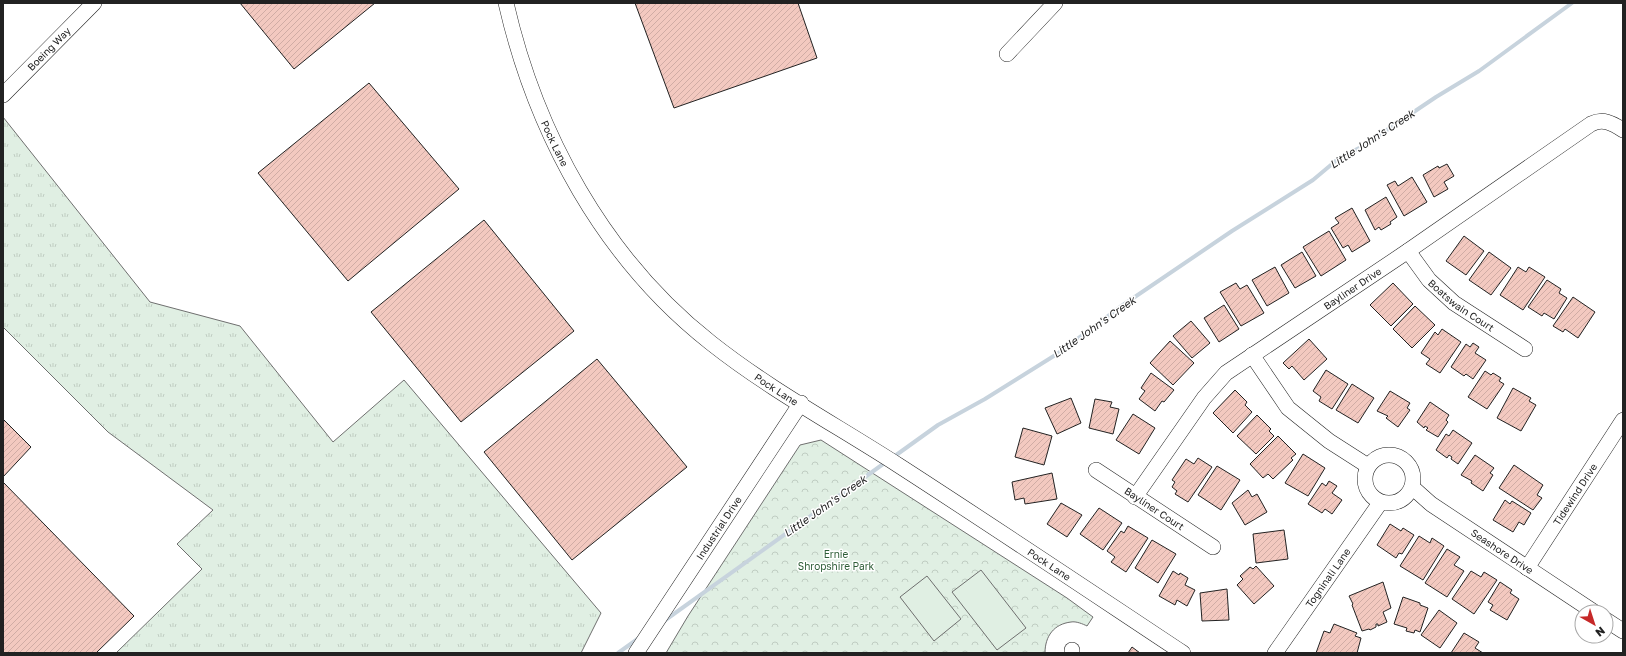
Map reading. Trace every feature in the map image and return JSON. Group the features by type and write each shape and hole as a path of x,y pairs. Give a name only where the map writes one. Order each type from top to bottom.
{"street":[{"name":"Boeing Way","path":"3,95 94,3"},
{"name":"Pock Lane","path":"506,3 526,76 544,122 564,164 586,203 629,263 658,295 688,324 744,368 870,447 1183,653"},
{"path":"1007,54 1054,3"},
{"name":"Bayliner Drive","path":"1135,497 1215,384 1226,373 1408,251 1591,124 1598,120 1607,121 1615,124 1623,130"},
{"name":"Boatswain Court","path":"1408,251 1429,280 1454,304 1525,349"},
{"path":"1252,355 1288,408 1329,441 1368,466"},
{"name":"Industrial Drive","path":"636,653 801,403"},
{"name":"Tidewind Drive","path":"1527,568 1623,420"},
{"path":"1386,454 1397,455 1407,461 1413,473 1412,487 1407,496 1394,504 1380,503 1371,497 1364,482 1368,466 1372,460 1386,454"},
{"name":"Bayliner Court","path":"1096,470 1213,547"},
{"name":"Seashore Drive","path":"1412,487 1431,504 1582,604"},
{"name":"Togninali Lane","path":"1275,653 1380,503"},
{"path":"1614,625 1623,631"}],"green space":[{"path":"3,117 150,302 240,326 333,442 404,380 601,613 581,653 116,653 202,569 177,544 213,510 108,432 3,327"},
{"name":"Ernie Shropshire Park","path":"821,440 1067,598 1093,617 1087,626 1073,622 1065,623 1055,628 1047,641 1045,653 666,653 688,616 800,445"},
{"path":"981,570 1026,628 997,650 952,592"},
{"path":"927,576 961,619 934,641 900,597"}],"building":[{"path":"240,3 375,3 294,69"},
{"path":"635,3 798,3 817,58 674,108"},
{"path":"369,83 459,189 348,281 258,173"},
{"path":"1447,164 1454,176 1444,182 1448,189 1434,197 1423,175 1438,166 1439,168"},
{"path":"1412,177 1427,202 1404,216 1387,185 1395,181 1398,186"},
{"path":"1386,197 1397,217 1390,222 1391,224 1381,230 1379,227 1375,230 1365,210"},
{"path":"1352,208 1370,241 1352,252 1348,245 1343,248 1331,228 1339,223 1335,218"},
{"path":"484,220 574,331 461,422 371,312"},
{"path":"1329,231 1346,260 1321,276 1303,247"},
{"path":"1464,236 1484,251 1466,275 1446,261"},
{"path":"1302,252 1316,276 1295,288 1281,265"},
{"path":"1489,252 1511,268 1491,295 1469,280"},
{"path":"1275,267 1289,293 1267,306 1252,280"},
{"path":"1518,267 1526,272 1529,267 1545,277 1523,310 1500,295"},
{"path":"1547,280 1561,289 1559,293 1567,298 1554,319 1544,313 1542,316 1528,307"},
{"path":"1236,283 1240,289 1247,285 1264,313 1241,326 1220,292"},
{"path":"1393,283 1413,304 1391,326 1370,305"},
{"path":"1573,297 1595,312 1578,338 1565,329 1563,332 1553,326"},
{"path":"1224,305 1239,329 1219,342 1204,318"},
{"path":"1415,306 1435,325 1412,348 1393,329"},
{"path":"1191,321 1210,343 1192,358 1173,336"},
{"path":"1442,329 1461,342 1440,373 1426,364 1430,359 1421,353 1435,332 1438,335"},
{"path":"1309,339 1327,359 1304,380 1292,366 1289,369 1283,363"},
{"path":"1170,341 1194,363 1173,385 1150,363"},
{"path":"1473,343 1479,347 1475,353 1486,360 1473,379 1466,374 1464,376 1451,367 1466,344 1470,347"},
{"path":"597,359 687,467 572,560 484,452"},
{"path":"1326,370 1348,384 1332,409 1319,401 1321,397 1313,391"},
{"path":"1485,371 1491,375 1493,373 1501,378 1499,381 1504,384 1487,409 1468,397"},
{"path":"1151,373 1174,390 1164,402 1162,401 1155,411 1139,399 1145,391 1141,388"},
{"path":"1352,384 1374,398 1358,423 1336,410"},
{"path":"1513,388 1531,398 1529,401 1536,405 1521,431 1497,418"},
{"path":"1235,390 1247,402 1245,405 1252,412 1233,433 1213,413"},
{"path":"1390,391 1410,403 1407,408 1410,410 1398,427 1386,418 1388,416 1377,411"},
{"path":"1071,398 1081,423 1057,434 1045,408"},
{"path":"1095,399 1112,402 1110,407 1119,409 1113,434 1089,428"},
{"path":"1430,402 1449,415 1446,420 1448,422 1438,437 1426,430 1428,428 1425,426 1424,428 1417,422"},
{"path":"1133,414 1155,428 1139,454 1116,440"},
{"path":"1257,415 1271,429 1269,431 1274,436 1256,454 1237,436"},
{"path":"3,419 31,447 3,477"},
{"path":"1023,428 1052,436 1044,465 1015,457"},
{"path":"1453,430 1472,443 1458,464 1451,459 1452,457 1449,455 1447,458 1436,450 1446,434 1449,436"},
{"path":"1278,436 1296,454 1291,458 1293,460 1273,479 1268,474 1263,478 1250,464"},
{"path":"1303,454 1325,468 1308,496 1285,483"},
{"path":"1475,455 1494,468 1490,473 1493,475 1483,491 1471,483 1472,481 1461,475"},
{"path":"1198,458 1212,467 1188,502 1175,494 1177,491 1172,487 1175,482 1172,480 1186,459 1194,464"},
{"path":"1514,465 1543,485 1537,495 1542,498 1533,510 1499,488"},
{"path":"1217,466 1240,480 1221,510 1198,495"},
{"path":"1052,473 1057,499 1025,504 1024,498 1015,500 1012,482"},
{"path":"1329,481 1337,486 1332,493 1342,500 1332,514 1325,509 1322,513 1308,504 1322,483 1326,486"},
{"path":"3,482 134,616 96,653 3,653"},
{"path":"1248,490 1252,497 1257,494 1267,512 1245,525 1232,503"},
{"path":"1505,500 1510,504 1512,501 1531,513 1524,525 1519,522 1513,532 1493,520"},
{"path":"1061,503 1082,515 1067,537 1047,524"},
{"path":"1099,508 1122,523 1103,550 1080,534"},
{"path":"1390,524 1401,531 1403,528 1414,535 1402,554 1399,553 1396,558 1377,545"},
{"path":"1128,526 1148,538 1126,572 1111,562 1115,557 1107,551 1121,531 1124,533"},
{"path":"1284,530 1288,559 1256,563 1253,534"},
{"path":"1419,536 1430,543 1432,538 1444,546 1423,580 1400,566"},
{"path":"1152,540 1176,554 1158,583 1135,568"},
{"path":"1447,549 1460,557 1454,565 1464,571 1447,597 1425,583"},
{"path":"1256,566 1274,586 1254,604 1237,585 1243,579 1240,576 1250,567 1253,569"},
{"path":"1173,571 1188,578 1185,585 1195,590 1187,606 1177,600 1175,605 1159,596"},
{"path":"1471,571 1481,577 1484,572 1497,580 1474,614 1452,599"},
{"path":"1383,582 1391,608 1383,612 1387,622 1378,626 1378,624 1376,624 1376,627 1370,630 1362,631 1349,596"},
{"path":"1500,582 1512,590 1510,593 1519,599 1507,620 1490,610 1493,605 1488,602"},
{"path":"1227,589 1229,620 1202,621 1200,593"},
{"path":"1403,597 1420,603 1420,605 1428,608 1420,632 1415,630 1414,633 1406,631 1407,628 1394,624"},
{"path":"1439,610 1457,623 1440,648 1421,635"},
{"path":"1334,624 1357,633 1355,636 1361,638 1357,653 1316,653 1324,631 1330,633"},
{"path":"1464,633 1479,642 1475,648 1483,653 1451,653"},
{"path":"1132,647 1140,653 1128,653"}],"waterway":[{"name":"Little John's Creek","path":"892,458 938,425 985,399 1057,354 1120,307 1232,231 1313,180 1338,159 1363,146 1436,97 1479,71 1572,3"},
{"name":"Little John's Creek","path":"664,621 886,462"},
{"name":"Little John's Creek","path":"618,653 639,638"}]}
